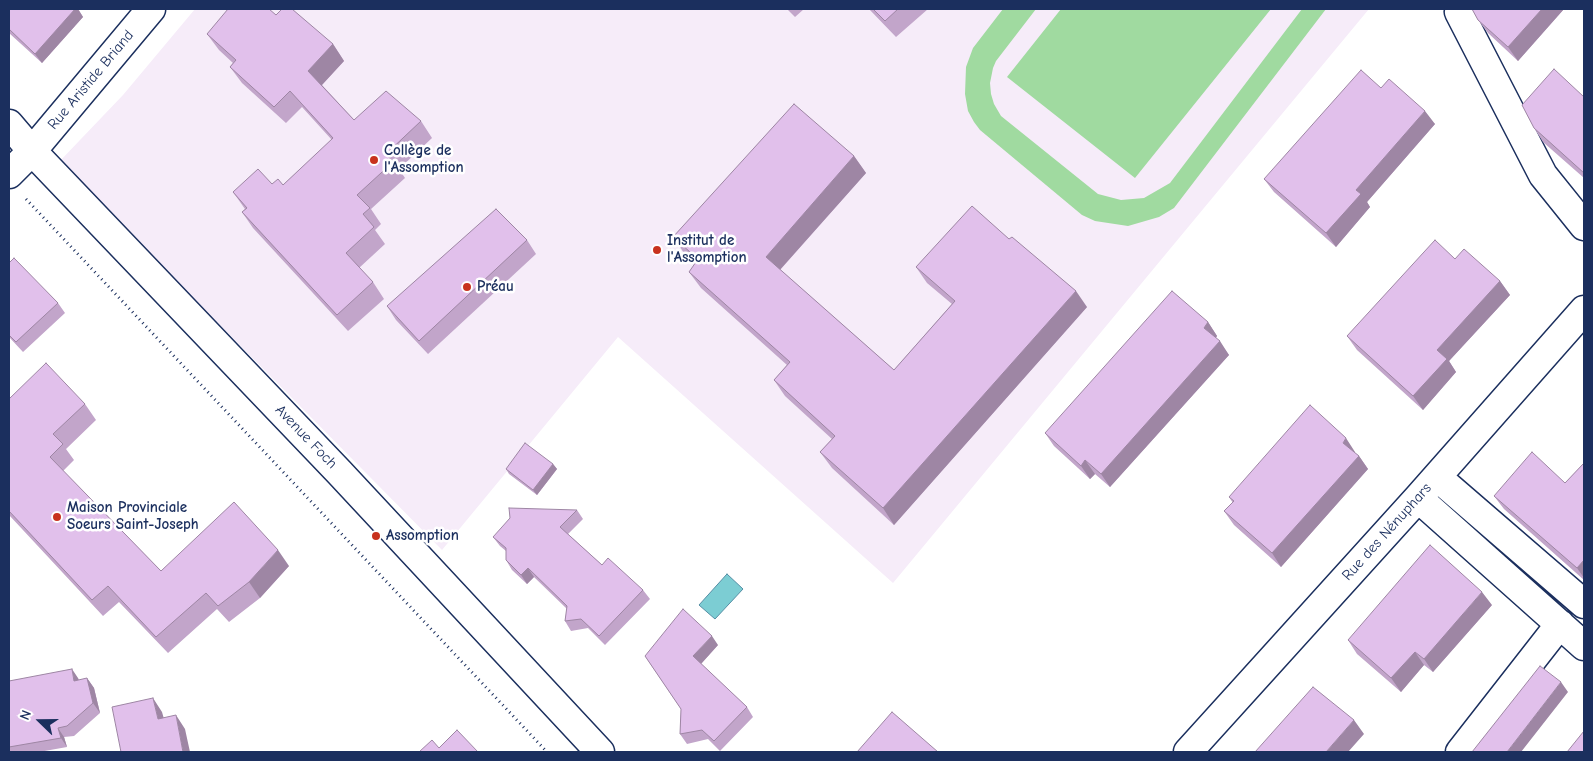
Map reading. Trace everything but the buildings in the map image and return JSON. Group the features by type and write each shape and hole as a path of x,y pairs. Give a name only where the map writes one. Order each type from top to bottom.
{"street":[{"name":"Rue Aristide Briand","path":"16,184 32,150 151,9"},
{"path":"1461,9 1458,12 1543,175 1584,226"},
{"name":"Avenue Foch","path":"9,124 339,472 600,752"},
{"name":"Rue des Nénuphars","path":"1188,752 1437,477 1584,310"},
{"path":"1437,477 1584,604"},
{"path":"1418,498 1584,646"},
{"path":"1460,752 1560,624"}],"path":[{"path":"16,184 547,752"}],"shaded area":[{"name":"Institut de l'Assomption","path":"195,9 1369,9 893,583 618,337 442,550 59,162 123,95"}],"green space":[{"path":"1003,9 1036,9 996,61 993,68 990,83 991,94 1001,116 1098,194 1121,200 1144,198 1170,183 1302,9 1326,9 1174,208 1159,217 1128,226 1095,221 1082,215 980,130 974,122 968,111 965,94 966,67 973,48"},
{"path":"1061,9 1271,9 1135,178 1007,77"}],"water":[{"path":"727,574 743,589 715,619 699,605"}],"place":[{"name":"Collège de l'Assomption","path":"374,160"},
{"name":"Institut de l'Assomption","path":"657,250"},
{"name":"Préau","path":"467,287"},
{"name":"Maison Provinciale Soeurs Saint-Joseph","path":"57,517"},
{"name":"Assomption","path":"376,536"}]}
